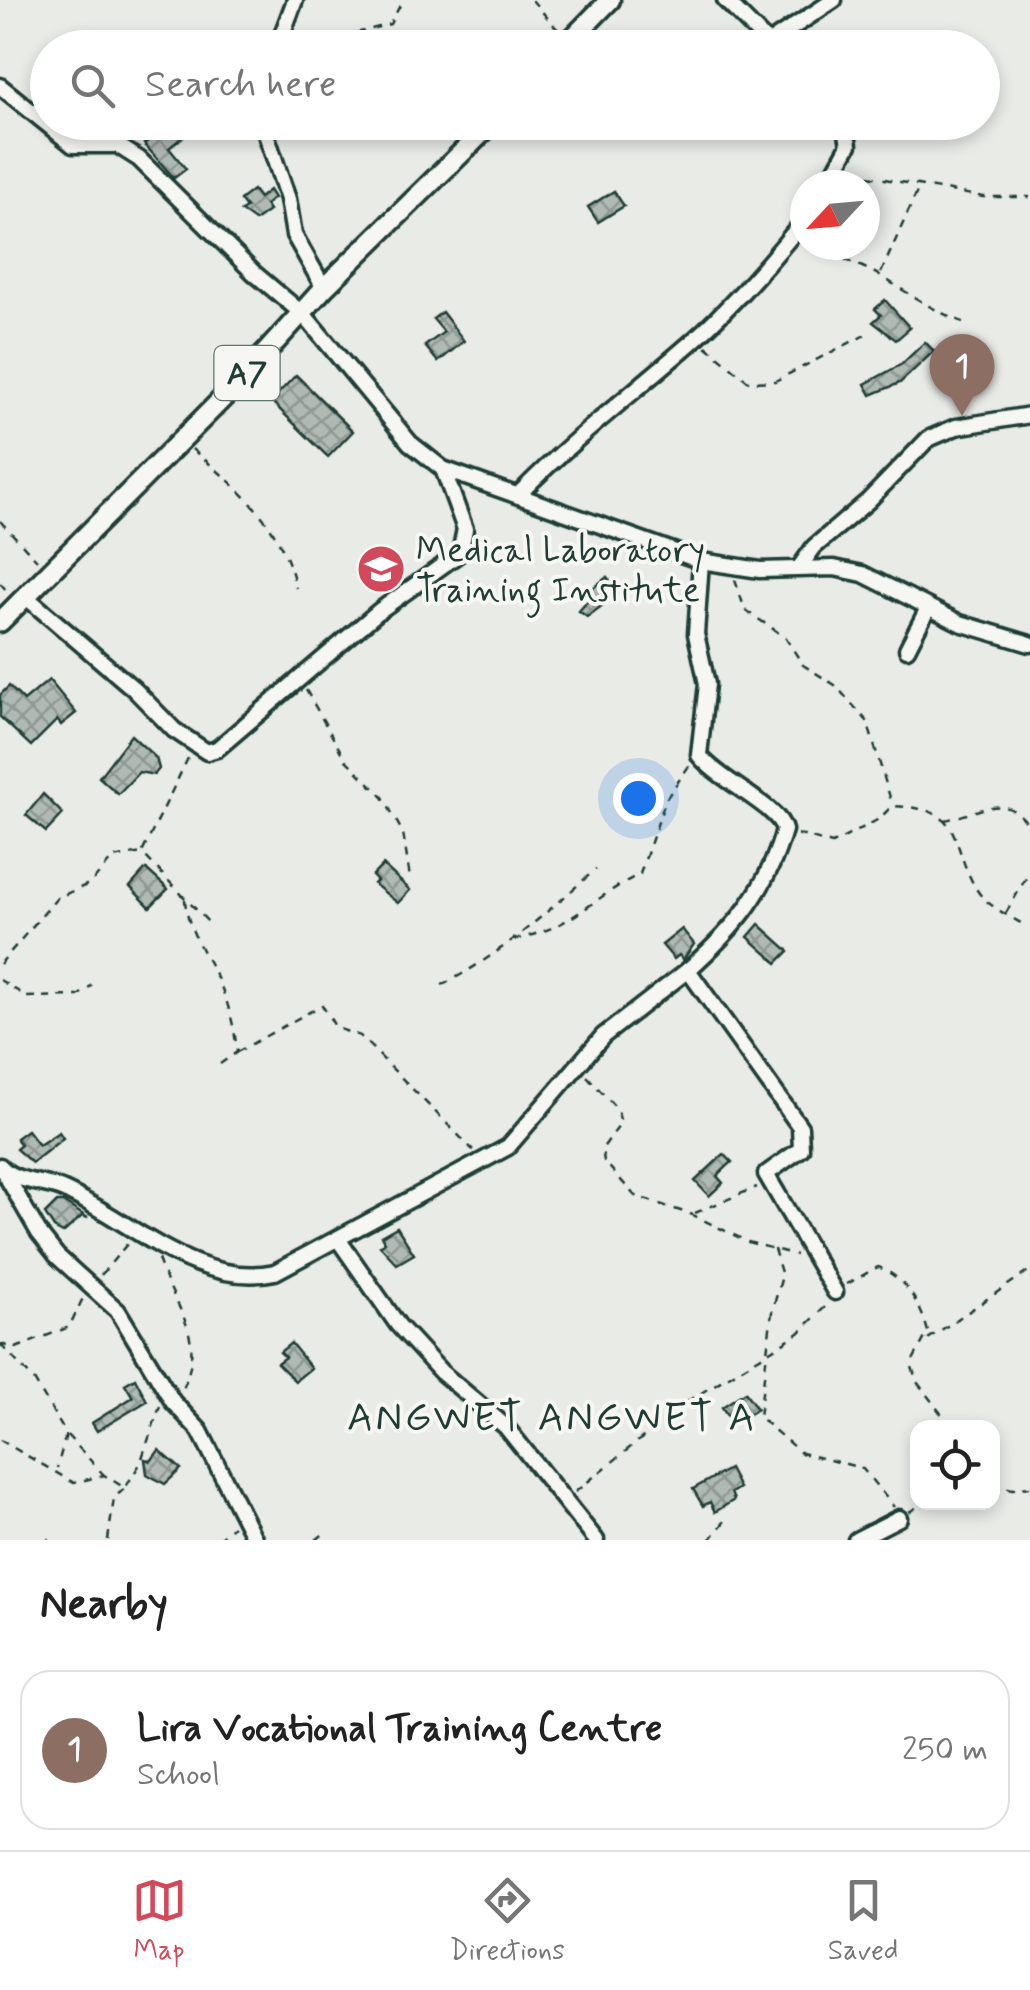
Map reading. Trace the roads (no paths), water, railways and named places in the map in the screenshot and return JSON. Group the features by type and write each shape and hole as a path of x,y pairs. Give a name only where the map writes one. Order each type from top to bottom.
{"main road":[{"path":"580,30 610,0"},
{"name":"A7","path":"0,622 304,314 324,288 428,191 475,140"}],"street":[{"path":"285,30 295,0"},
{"path":"726,0 756,30"},
{"path":"792,30 834,0"},
{"path":"0,86 30,110"},
{"path":"67,140 73,145 117,145 128,150 254,273 304,314 410,443 442,469 520,493 701,562 834,568 863,574 960,623 1030,644"},
{"path":"268,140 288,200 294,235 324,288"},
{"path":"835,170 848,140"},
{"path":"520,493 588,426 697,337 790,238"},
{"path":"799,568 814,547 937,432 1030,415"},
{"path":"25,596 188,740 208,752 217,749 406,590 460,553 465,530 442,469"},
{"path":"2,1172 60,1187 152,1244 238,1275 254,1276 275,1272 485,1161 526,1130 577,1063 736,926 756,899 784,830 776,811 722,780 699,755 707,684 696,634 701,562"},
{"path":"907,649 928,608"},
{"path":"688,970 800,1127 801,1149 766,1174 835,1292"},
{"path":"2,1172 39,1233 118,1310 170,1396 200,1431 255,1540"},
{"path":"338,1239 398,1325 441,1372 506,1427 596,1540"},
{"path":"856,1540 900,1518"}],"place":[{"name":"Lira Vocational Training Centre","path":"962,416"},
{"name":"Medical Laboratory Training Institute","path":"381,569"}],"district":[{"name":"ANGWET ANGWET A","path":"552,1416"}]}
